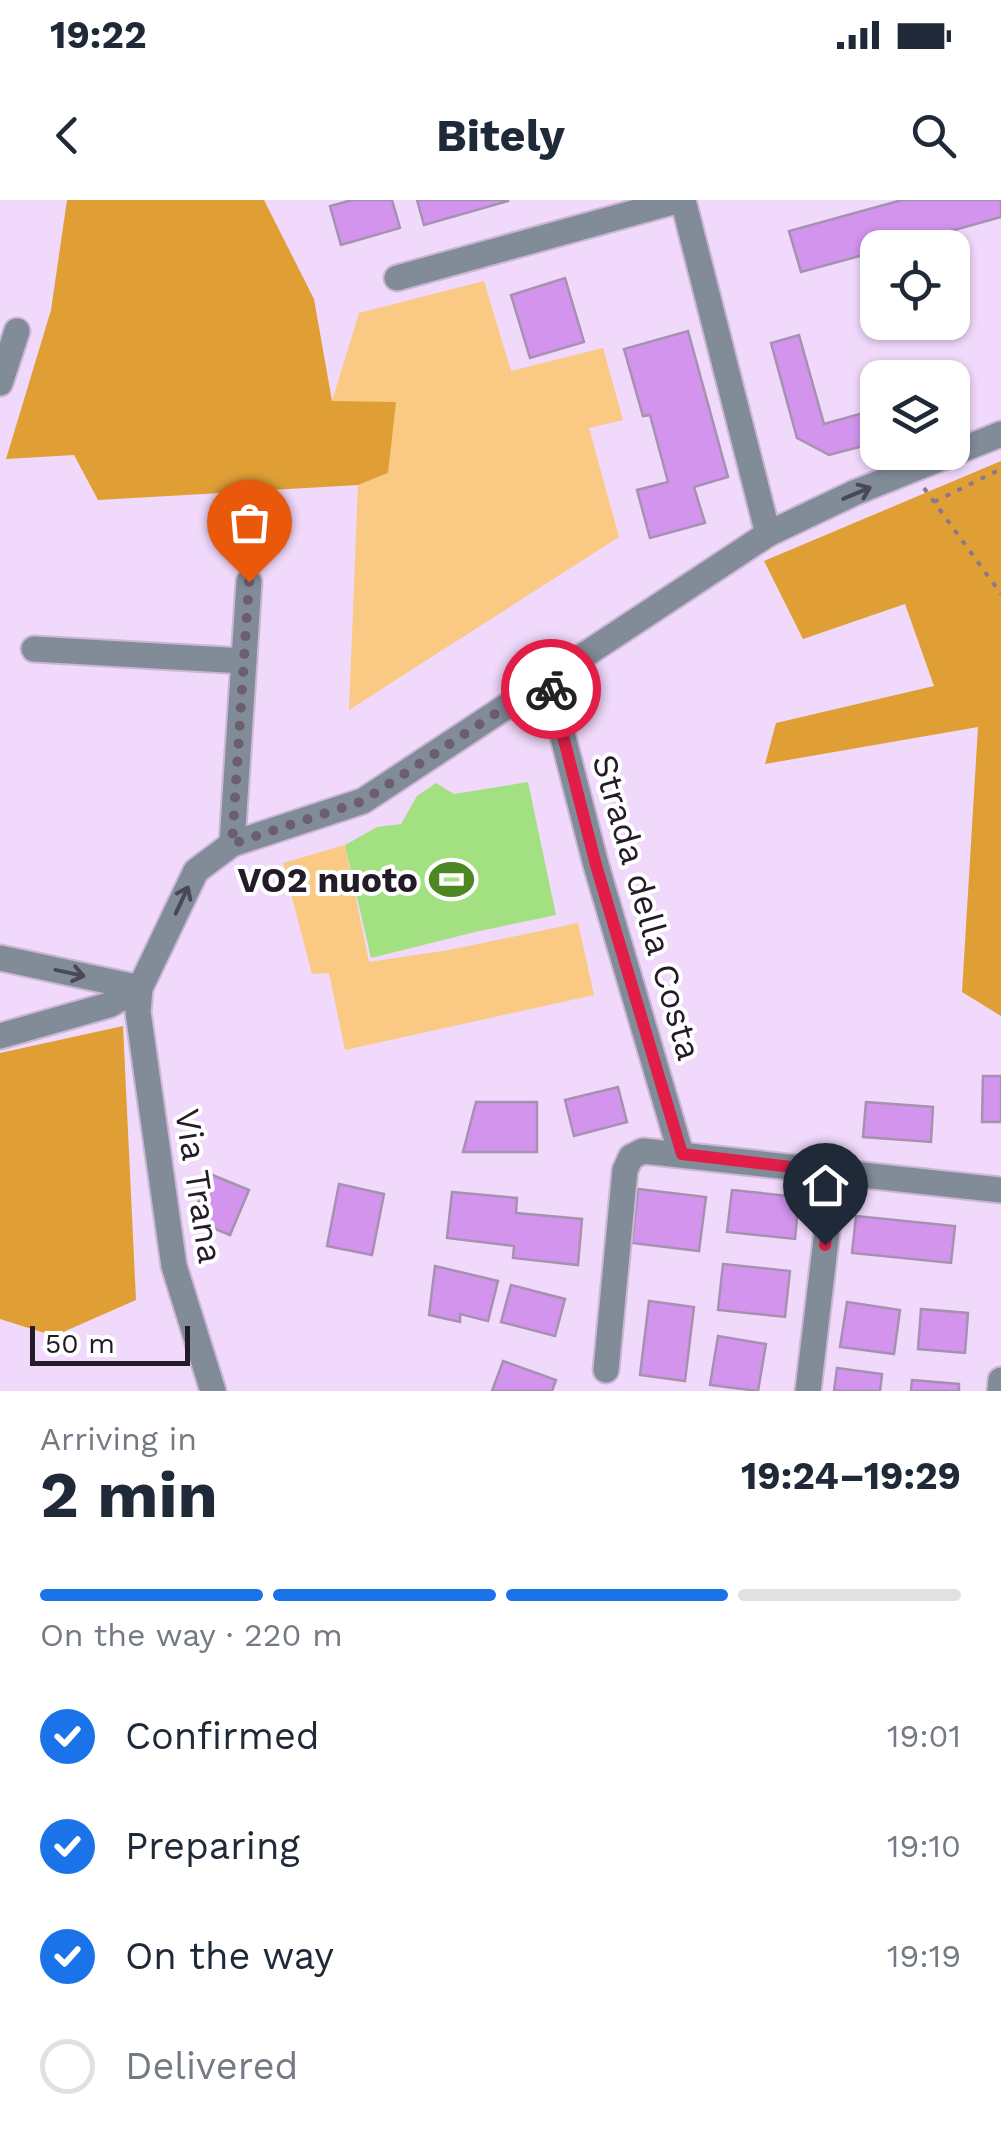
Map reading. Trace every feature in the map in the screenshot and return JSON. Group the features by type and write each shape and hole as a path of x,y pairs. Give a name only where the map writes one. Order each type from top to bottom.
{"street":[{"path":"398,278 682,200 768,534"},
{"path":"0,383 17,331"},
{"path":"970,446 1001,434"},
{"path":"0,1036 109,1005 140,988 196,871 232,844 363,801 768,534 911,470"},
{"path":"232,844 249,582"},
{"path":"34,648 244,661"},
{"name":"Strada della Costa","path":"548,679 596,865 682,1154"},
{"path":"0,958 140,988"},
{"name":"Via Trana","path":"140,988 138,1012 174,1266 213,1391"},
{"path":"606,1370 625,1170 631,1157 643,1151 1001,1190"},
{"path":"808,1391 834,1172"},
{"path":"1000,1391 1001,1380"}],"path":[{"path":"934,502 1001,469"},
{"path":"911,470 1001,594"}],"shaded area":[{"path":"67,200 264,200 314,299 332,401 396,402 388,473 358,485 98,500 74,455 6,459 51,310"},
{"path":"484,281 511,371 603,348 623,420 589,428 619,537 349,710 358,485 388,473 332,401 359,313"},
{"path":"1001,461 1001,1016 962,992 978,727 765,764 776,723 934,686 905,604 803,639 764,561"},
{"name":"VO2 nuoto","path":"528,782 556,915 371,958 345,845 377,827 401,824 417,796 436,783 454,794"},
{"path":"345,845 369,962 578,923 594,995 345,1050 329,973 312,974 283,863"},
{"path":"123,1026 136,1300 54,1336 0,1319 0,1053"}],"building":[{"path":"352,200 392,200 400,228 341,245 330,206"},
{"path":"417,200 508,200 508,201 424,225"},
{"path":"902,200 1001,200 1001,217 954,230 860,230 860,256 801,272 789,231"},
{"path":"565,278 584,342 530,358 511,295"},
{"path":"688,331 728,477 694,487 705,523 650,538 637,490 668,482 650,415 643,416 624,349"},
{"path":"799,335 824,424 860,414 860,447 829,455 797,438 771,343"},
{"path":"983,1076 1001,1076 1001,1122 982,1122"},
{"path":"618,1087 627,1122 574,1136 565,1100"},
{"path":"476,1102 537,1102 537,1152 463,1152"},
{"path":"866,1102 933,1107 931,1142 863,1137"},
{"path":"210,1174 249,1190 230,1235 191,1219"},
{"path":"339,1184 384,1194 372,1255 327,1246"},
{"path":"638,1189 706,1197 699,1251 632,1243"},
{"path":"732,1190 799,1197 795,1239 727,1232"},
{"path":"452,1192 517,1198 516,1213 582,1219 578,1265 513,1258 514,1246 447,1238"},
{"path":"856,1216 955,1226 951,1263 852,1253"},
{"path":"723,1264 790,1271 785,1317 718,1310"},
{"path":"435,1266 498,1281 488,1321 460,1314 460,1322 429,1315"},
{"path":"511,1285 565,1299 555,1336 501,1322"},
{"path":"649,1301 694,1307 685,1381 640,1375"},
{"path":"847,1302 900,1310 894,1354 840,1347"},
{"path":"921,1309 968,1313 965,1353 918,1349"},
{"path":"718,1336 766,1344 758,1391 710,1385"},
{"path":"503,1361 556,1380 552,1391 492,1391"},
{"path":"837,1368 882,1374 880,1391 834,1391"},
{"path":"912,1380 959,1384 959,1391 911,1391"}],"way so far":[{"path":"249,582 232,844 363,801 548,679 551,689"}],"place":[{"name":"VO2 nuoto","path":"451,880"}],"route":[{"path":"551,689 596,865 682,1154 834,1172 825,1245"}]}
